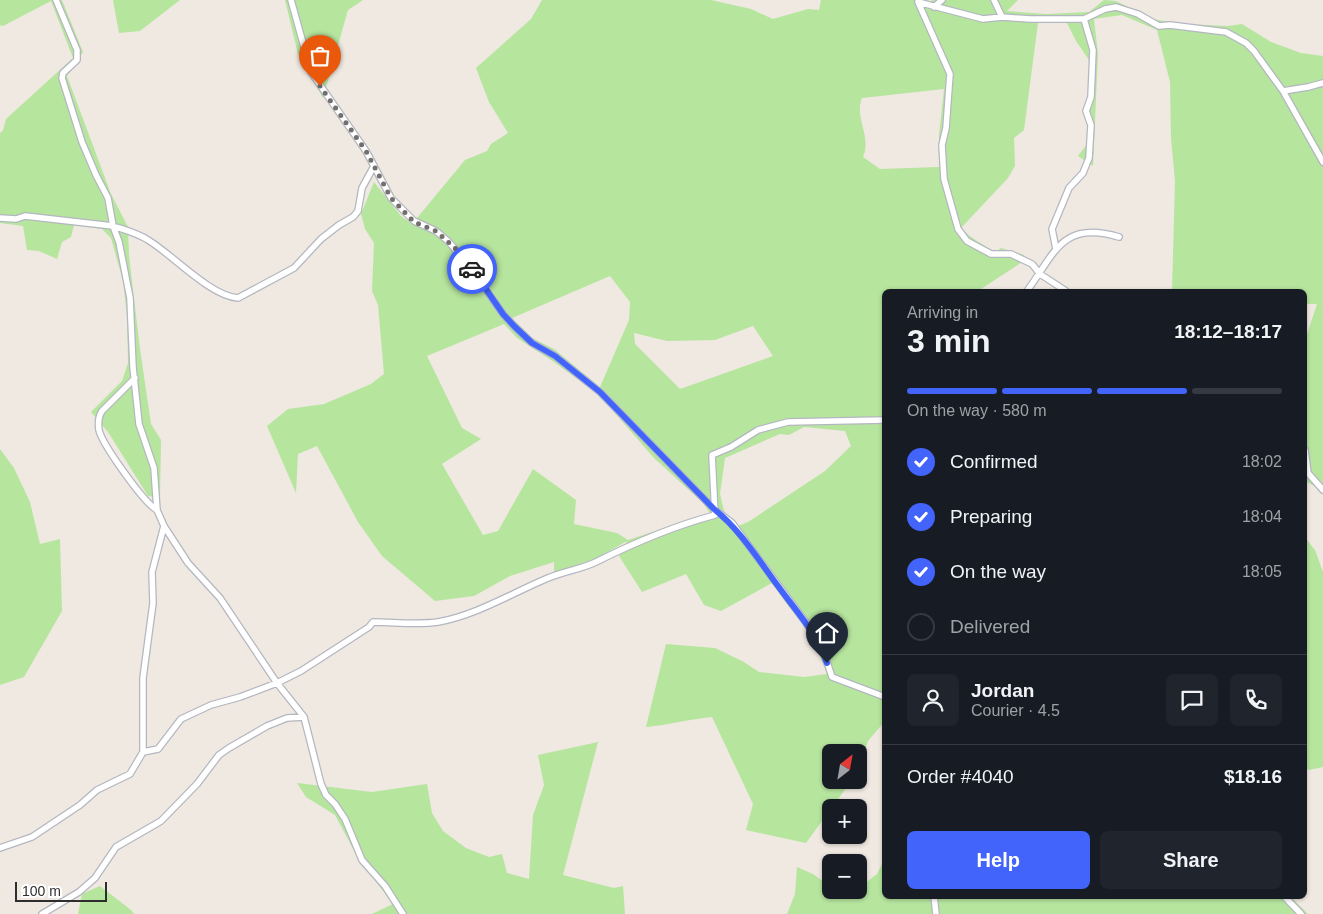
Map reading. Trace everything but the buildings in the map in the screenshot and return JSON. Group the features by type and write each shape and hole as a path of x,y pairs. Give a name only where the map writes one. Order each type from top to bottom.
{"street":[{"path":"56,0 77,50 76,60 62,78 82,142 108,198 113,226 119,242 130,298 133,367 139,424 154,468 157,510 164,526 188,563 220,598 276,683 304,717 320,784 326,795 345,819 362,860 385,886 403,914"},
{"path":"291,0 311,72 374,166 391,198 414,222 436,231 455,248 514,326 532,343 555,356 600,392 714,509 732,524 810,628 822,650 832,677 882,696"},
{"path":"934,7 942,0"},
{"path":"994,0 1002,16"},
{"path":"918,1 934,7 983,19 1002,16 1030,19 1084,19 1116,7 1138,14 1159,26 1170,25 1226,32 1246,43 1254,51 1283,91 1323,162"},
{"path":"918,1 926,24 950,74 946,128 942,145 944,179 958,229 967,241 991,254 1011,254 1032,264 1040,274 1063,289"},
{"path":"1056,250 1052,229 1069,188 1083,173 1089,158 1091,125 1086,111 1091,97 1093,50 1084,19"},
{"path":"1283,91 1323,83"},
{"path":"0,218 16,219 25,216 113,226 148,240 217,290 230,298 238,298 294,268 321,239 352,217 358,211 362,188 374,166"},
{"path":"1029,289 1040,274 1043,265 1064,241 1078,234 1103,232 1119,237"},
{"path":"135,378 102,411 98,417 99,432 135,490 150,506 157,510"},
{"path":"143,752 158,749 181,719 211,704 240,697 300,671 373,622 437,622 452,618 513,596 548,578 599,561 625,547 676,526 715,515 712,455 731,447 751,434 788,422 882,420"},
{"path":"1307,465 1308,473 1323,490"},
{"path":"0,848 32,837 80,805 97,790 130,774 143,752 143,678 153,603 152,572 164,526"},
{"path":"42,914 79,892 95,878 116,847 161,822 197,784 219,755 228,748 267,726 287,718 304,717"},
{"path":"934,899 936,914"},
{"path":"1287,899 1302,914"}],"green space":[{"path":"0,0 62,0 83,52 67,76 111,194 128,227 129,256 151,424 161,440 160,498 148,496 108,432 91,412 122,381 128,363 127,316 123,281 111,238 102,229 74,225 71,237 62,242 57,259 39,251 27,250 23,226 0,223 0,133 3,130 6,119 73,58 51,1 3,26 0,25"},
{"path":"113,0 180,0 140,31 119,33"},
{"path":"285,0 363,0 348,10 323,98 298,54"},
{"path":"542,0 711,0 751,9 773,19 808,9 819,10 821,0 925,0 926,3 933,0 1018,0 1007,11 1045,14 1089,12 1104,0 1116,1 1152,19 1183,24 1228,26 1242,24 1271,42 1301,53 1323,56 1323,493 1307,482 1307,334 1317,304 1307,304 1307,289 1172,289 1175,181 1171,138 1170,82 1157,30 1122,15 1094,19 1098,54 1093,166 1078,156 1087,144 1088,129 1084,113 1088,100 1089,60 1067,23 1038,23 1024,130 1014,138 1015,166 1008,178 961,228 995,252 1001,248 1024,255 1022,262 981,289 882,289 882,725 867,744 822,744 822,789 845,789 838,799 822,799 822,821 806,843 746,830 753,804 712,717 646,727 666,644 715,648 744,662 759,672 804,677 827,674 814,641 800,617 789,607 772,583 721,611 704,605 686,574 642,592 619,556 627,541 597,558 554,573 554,562 510,576 474,596 435,601 382,556 358,522 317,446 298,454 296,493 267,426 288,409 324,404 371,384 384,374 378,305 372,291 374,243 365,229 361,214 374,182 401,216 412,224 465,160 487,151 491,144 508,133 489,102 476,68 531,19","holes":["944,89 939,135 939,167 880,169 863,157 866,142 860,113 862,98","610,276 630,302 629,320 600,387 554,349 532,338 512,318","504,324 517,338 599,395 654,458 703,503 710,513 628,540 617,533 574,524 576,500 533,469 498,531 483,535 442,464 481,439 462,428 427,356","753,326 773,356 680,389 635,344 634,333 667,341 715,340","804,427 845,431 851,446 825,471 748,522 738,526 724,511 720,494 725,458 780,434 789,435"]},
{"path":"0,449 14,468 30,502 40,544 60,539 62,611 24,677 0,685"},
{"path":"1307,540 1315,550 1323,572 1323,767 1309,770 1307,768"},
{"path":"598,742 563,875 614,888 623,886 625,914 372,914 393,904 358,858 335,815 306,797 297,783 372,792 427,784 432,813 443,831 466,848 489,857 502,854 507,873 529,879 533,815 544,785 538,755"},
{"path":"882,864 882,899 1293,899 1308,914 787,914 795,894 797,867 822,880 822,899 867,899 867,882 877,874"},
{"path":"100,886 134,914 78,914 82,894"}],"way so far":[{"path":"320,86 366,151 391,198 414,222 436,231 455,248 472,269"}],"route":[{"path":"472,269 503,314 526,338 555,356 600,392 714,509 732,524 810,628 827,663"}]}
